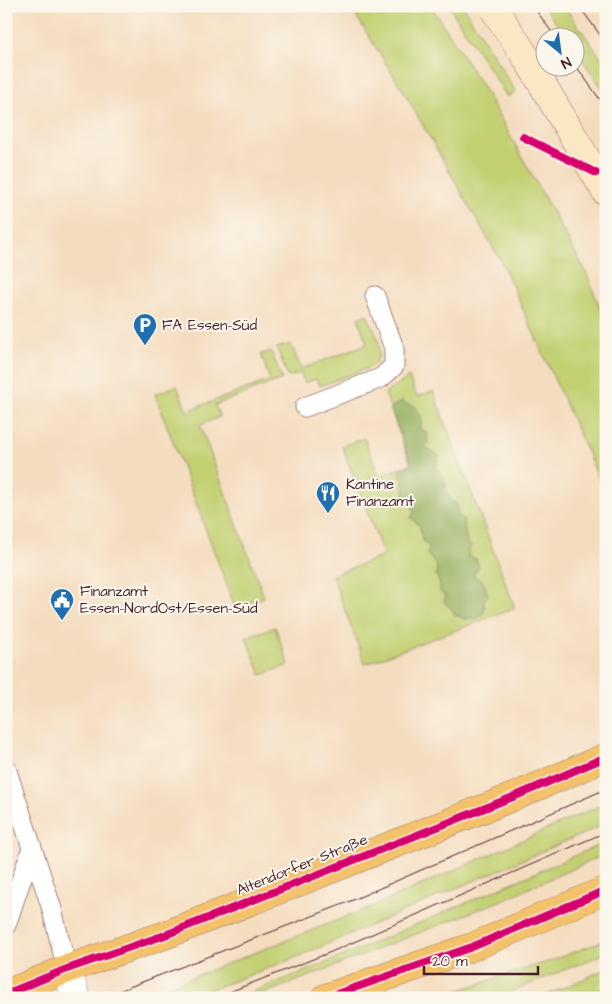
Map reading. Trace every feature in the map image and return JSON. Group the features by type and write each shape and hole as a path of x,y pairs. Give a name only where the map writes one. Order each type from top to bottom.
{"main road":[{"path":"492,6 528,60 606,192"},
{"name":"Altendorfer Straße","path":"6,994 67,969 165,934 518,795 606,757"},
{"path":"325,998 472,946 606,890"}],"street":[{"path":"66,998 67,969"},
{"path":"67,969 76,998"}],"lane":[{"path":"305,407 381,378 394,366 394,348 375,296"},
{"path":"6,768 57,925 67,969"},
{"path":"6,926 32,848"}],"green space":[{"path":"350,6 431,6 483,87 586,272 606,324 606,494 503,265 405,94"},
{"path":"449,6 463,6 516,92 507,97"},
{"path":"544,6 564,6 580,28 560,28"},
{"path":"584,34 606,65 606,94 584,62"},
{"path":"367,314 376,335 379,349 379,355 371,367 320,386 316,379 305,383 301,373 288,377 277,348 291,344 301,369 367,344 358,318"},
{"path":"271,351 282,379 215,405 220,417 200,425 264,597 235,607 155,394 177,386 187,411 270,380 261,354"},
{"path":"409,377 417,397 433,391 515,608 365,664 332,575 384,556 342,446 364,438 379,476 411,464 385,393"},
{"path":"403,401 416,407 421,420 420,429 428,433 427,440 429,442 425,447 439,456 435,468 444,478 446,487 444,489 451,500 458,506 457,513 463,519 467,544 471,545 468,556 476,559 479,566 473,576 483,581 488,595 484,600 484,613 478,618 465,619 455,615 445,602 446,596 440,592 440,584 436,576 437,566 427,554 429,547 422,541 420,526 411,518 414,512 411,501 406,499 403,483 405,479 401,476 400,468 411,464 390,408"},
{"path":"275,627 289,665 261,675 246,637"},
{"path":"606,803 606,824 290,960 188,998 169,998 165,988 376,905"},
{"path":"606,842 606,854 495,903 276,989 251,998 237,998 353,952"},
{"path":"606,940 606,953 496,998 435,998 550,961"},
{"path":"606,969 606,998 540,998"}],"tram line":[{"path":"533,6 549,28"},
{"path":"579,6 606,43"},
{"path":"584,77 606,108"},
{"path":"101,998 346,903 606,789"},
{"path":"214,998 331,952 606,832"}],"cycle path":[{"path":"523,137 596,173"},
{"path":"6,994 67,969 165,935 518,795 606,757"},
{"path":"325,998 472,947 606,890"}],"place":[{"name":"FA Essen-Süd","path":"145,346"},
{"name":"Kantine Finanzamt","path":"328,514"},
{"name":"Finanzamt Essen-NordOst/Essen-Süd","path":"62,621"}]}
